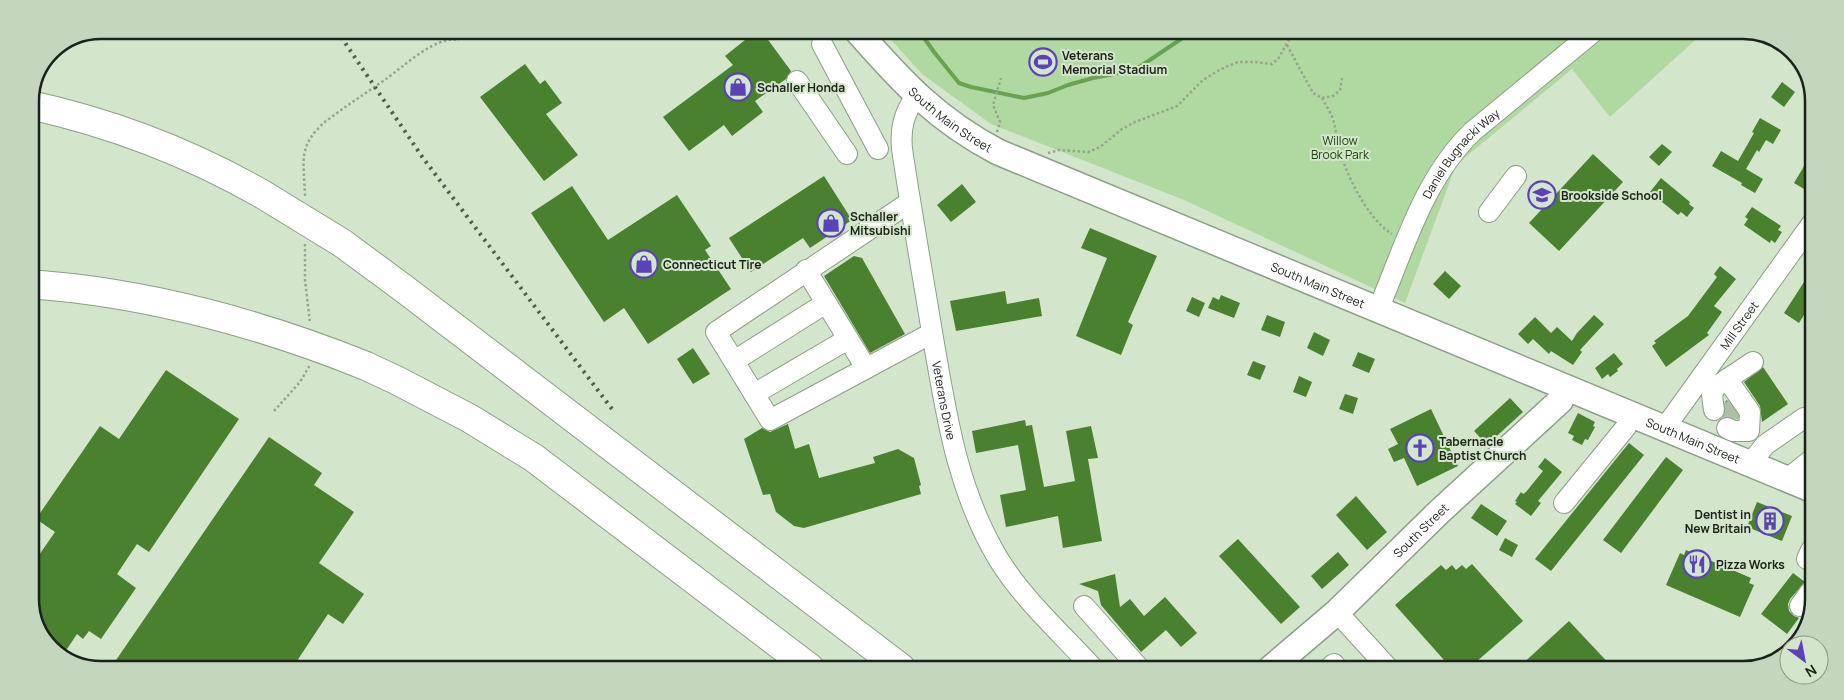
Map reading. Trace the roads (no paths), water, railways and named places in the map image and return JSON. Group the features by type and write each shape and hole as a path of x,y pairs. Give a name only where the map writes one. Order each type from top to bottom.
{"highway":[{"path":"39,107 98,122 212,167 262,194 342,243 892,661"},
{"path":"39,285 72,288 149,301 219,317 306,343 366,366 469,418 534,458 801,661"}],"main road":[{"name":"South Main Street","path":"864,39 916,96 947,122 1006,156 1805,487"},
{"name":"South Street","path":"1279,661 1336,612 1439,512 1560,401 1567,388"}],"street":[{"name":"Daniel Bugnacki Way","path":"1378,310 1405,242 1428,193 1459,145 1472,132 1586,39"},
{"path":"822,44 878,149"},
{"path":"797,81 847,154"},
{"name":"Veterans Drive","path":"916,96 902,122 901,135 932,333 952,442 961,475 975,516 995,553 1010,575 1038,609 1086,661"},
{"path":"1489,212 1516,176"},
{"path":"910,202 716,332 770,420 932,333"},
{"name":"Mill Street","path":"1664,428 1718,389 1805,236"},
{"path":"806,270 866,368"},
{"path":"734,360 826,303"},
{"path":"754,394 848,339"},
{"path":"1753,362 1718,389 1750,412 1738,426 1765,445"},
{"path":"1564,503 1626,427 1631,415"},
{"path":"1750,464 1765,445 1804,418"},
{"path":"1787,479 1805,465"},
{"path":"1084,606 1133,661"},
{"path":"1336,612 1382,661"}],"waterway":[{"path":"925,39 959,83 1024,98 1048,93 1093,78 1135,70 1181,39"}],"tunnel":[{"path":"1726,402 1737,420"}],"railway":[{"path":"342,39 423,158 615,413"}],"place":[{"name":"Veterans Memorial Stadium","path":"1043,62"},
{"name":"Schaller Honda","path":"738,87"},
{"name":"Brookside School","path":"1542,195"},
{"name":"Schaller Mitsubishi","path":"831,223"},
{"name":"Connecticut Tire","path":"644,264"},
{"name":"Tabernacle Baptist Church","path":"1420,448"},
{"name":"Dentist in New Britain","path":"1770,521"},
{"name":"Pizza Works","path":"1697,564"}],"park label":[{"name":"Willow Brook Park","path":"1340,147"}]}
